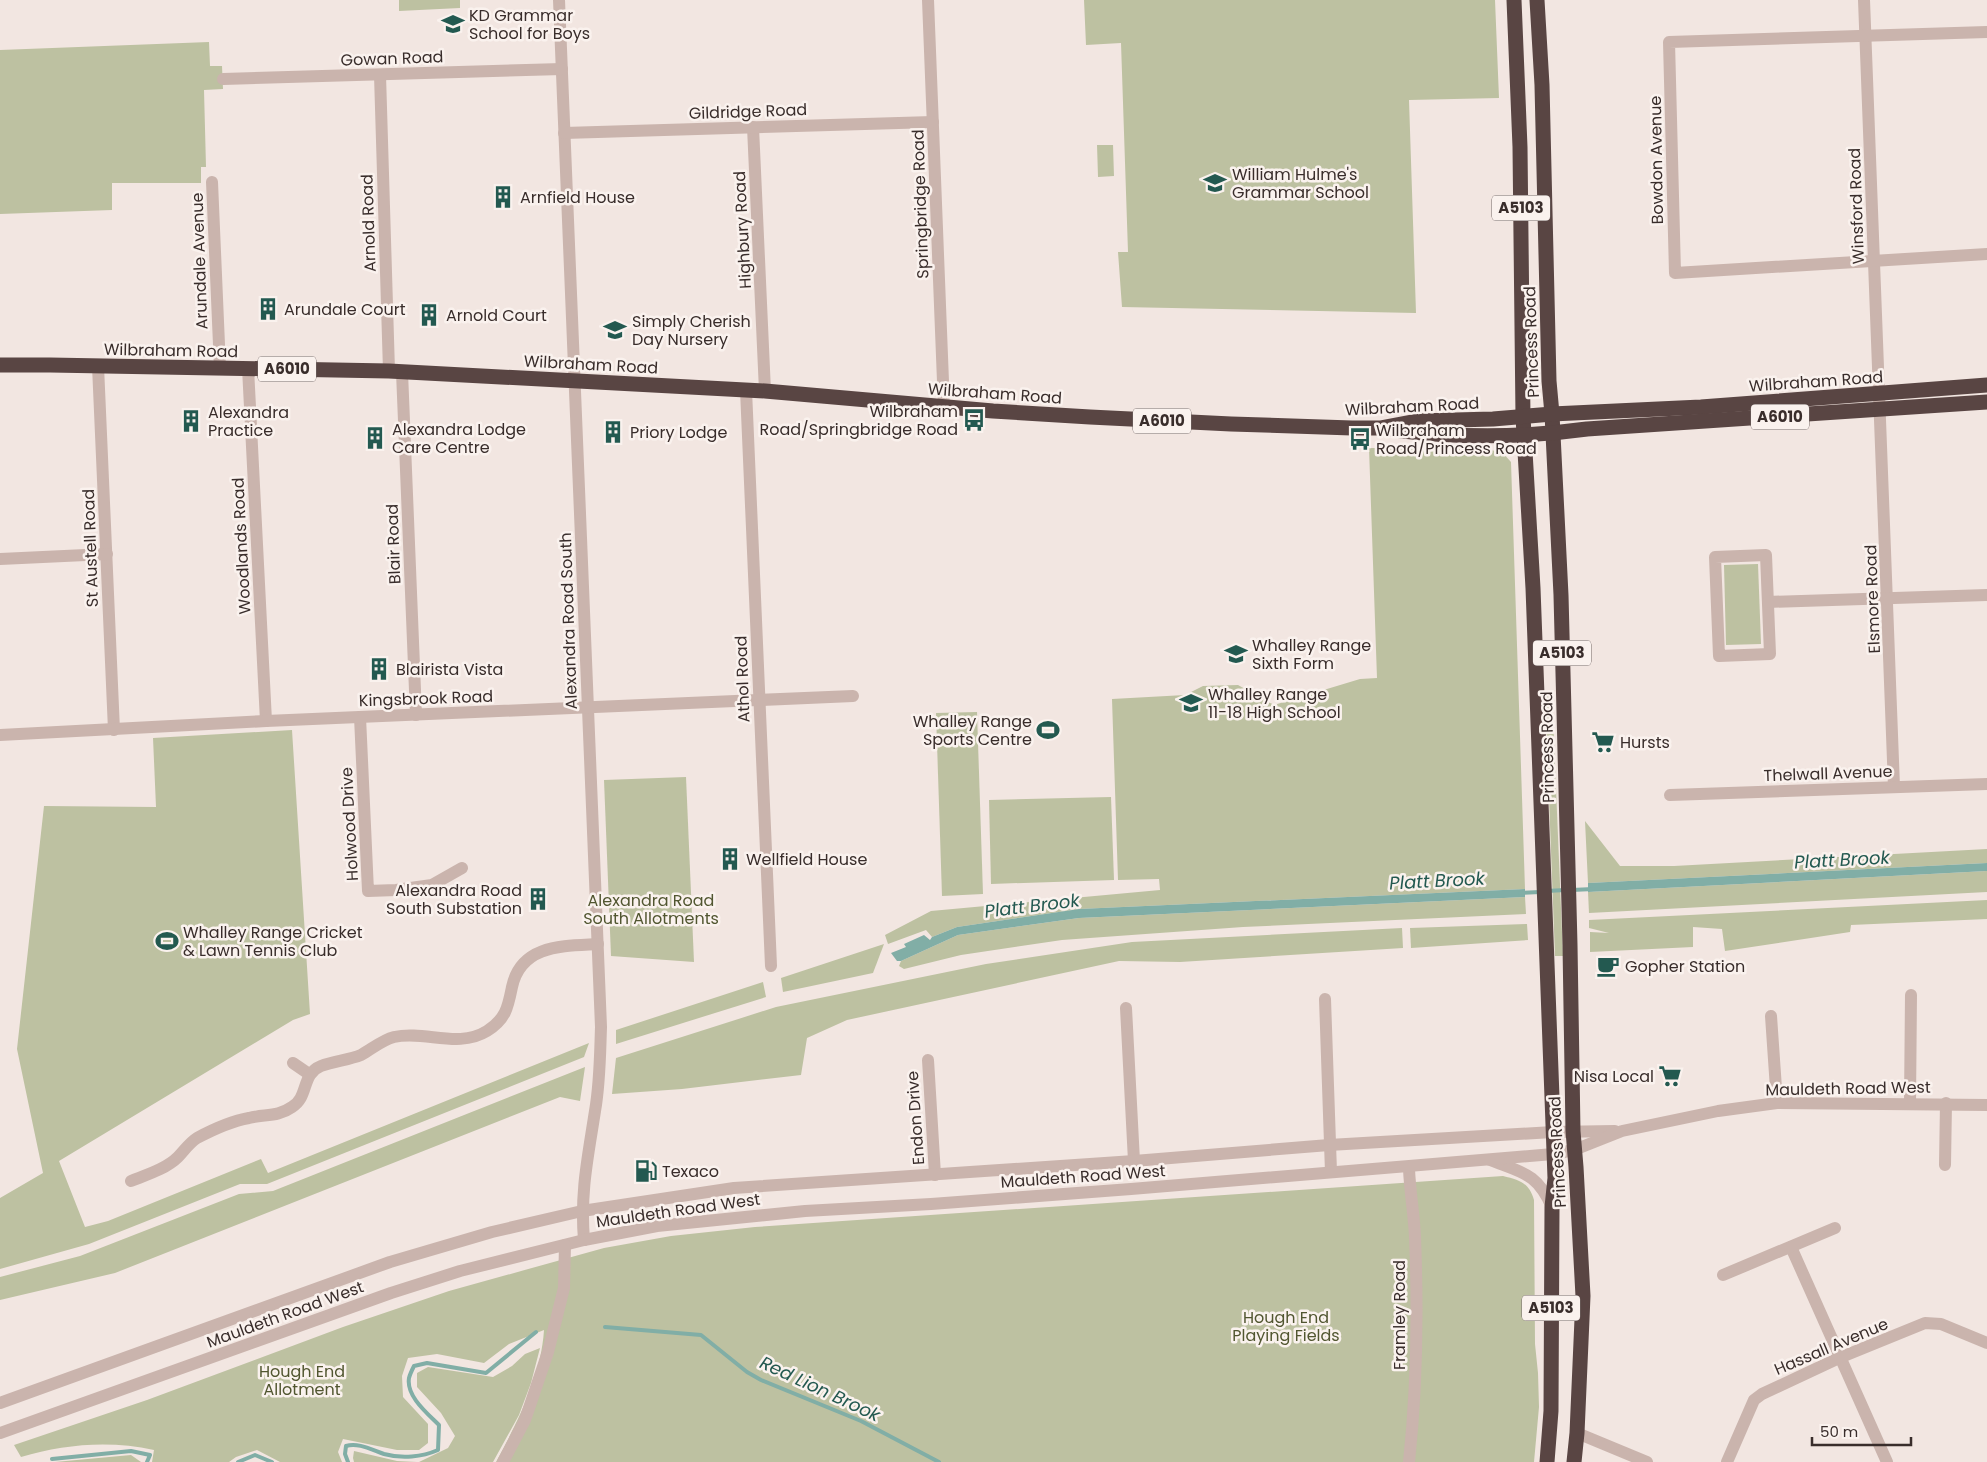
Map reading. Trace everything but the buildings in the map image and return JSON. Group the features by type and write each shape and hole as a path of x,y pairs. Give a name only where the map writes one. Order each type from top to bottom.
{"highway":[{"name":"Princess Road","path":"1514,0 1520,147 1524,417 1533,588 1555,1178 1552,1207 1551,1411 1547,1462"},
{"name":"Princess Road","path":"1537,0 1542,85 1549,381 1561,595 1573,1131 1583,1296 1574,1462"},
{"name":"Wilbraham Road","path":"0,365 395,371 765,391 944,407 1231,424 1380,428 1417,421 1701,408 1987,385"},
{"name":"Wilbraham Road","path":"1525,435 1553,434 1586,429 1987,402"},
{"name":"A6010","path":"1380,428 1441,436 1525,435"}],"street":[{"name":"Alexandra Road South","path":"559,0 601,1027 599,1083 586,1160 582,1211 584,1240"},
{"name":"Springbridge Road","path":"928,0 944,407"},
{"name":"Winsford Road","path":"1864,0 1881,410"},
{"path":"1866,36 1987,32"},
{"name":"Bowdon Avenue","path":"1866,36 1669,42 1675,273 1875,261"},
{"name":"Gowan Road","path":"223,80 562,69"},
{"name":"Arnold Road","path":"380,75 395,371"},
{"name":"Gildridge Road","path":"564,133 932,122"},
{"name":"Highbury Road","path":"753,127 765,391"},
{"name":"Arundale Avenue","path":"212,182 220,368"},
{"path":"1875,261 1987,254"},
{"name":"St Austell Road","path":"98,366 114,730"},
{"name":"Woodlands Road","path":"248,368 266,721"},
{"name":"Blair Road","path":"395,371 416,715"},
{"name":"Athol Road","path":"746,390 770,966"},
{"name":"Elsmore Road","path":"1881,410 1894,787"},
{"path":"0,559 107,554"},
{"path":"1766,555 1768,602 1770,654 1718,656 1715,557 1766,555"},
{"path":"1768,602 1987,595"},
{"name":"Kingsbrook Road","path":"0,735 266,721 853,696"},
{"name":"Holwood Drive","path":"360,717 368,891 396,890 432,885 462,868"},
{"name":"Thelwall Avenue","path":"1670,795 1987,784"},
{"path":"131,1181 177,1158 195,1139 234,1122 251,1117 283,1113 295,1106 303,1094 309,1074 319,1066 361,1055 392,1037 407,1035 457,1039 471,1037 486,1031 498,1022 506,1011 510,1001 512,985 522,965 529,957 542,950 564,946 598,944"},
{"path":"1910,1103 1911,995"},
{"path":"1325,999 1331,1172"},
{"path":"1126,1008 1134,1160"},
{"path":"1771,1016 1777,1103"},
{"name":"Endon Drive","path":"928,1060 935,1175"},
{"path":"293,1063 309,1074"},
{"name":"Mauldeth Road West","path":"0,1433 391,1293 460,1271 584,1240 657,1226 805,1211 931,1204 1553,1154 1574,1150 1622,1131 1718,1111 1777,1103 1987,1104"},
{"path":"1945,1165 1946,1103"},
{"name":"Mauldeth Road West","path":"0,1403 390,1262 492,1232 582,1211 734,1188 935,1175 1329,1145 1573,1131 1622,1131"},
{"name":"Mauldeth Road West","path":"1485,1158 1530,1176 1546,1192 1552,1207"},
{"name":"Framley Road","path":"1409,1169 1415,1235 1417,1314 1415,1395 1410,1462"},
{"path":"1723,1275 1835,1228"},
{"path":"503,1462 525,1420 557,1322 564,1288 565,1245"},
{"path":"1791,1247 1887,1462"},
{"name":"Hassall Avenue","path":"1727,1462 1754,1400 1762,1394 1839,1358 1925,1323 1940,1324 1987,1343"},
{"path":"1577,1433 1647,1462"}],"green space":[{"path":"399,0 460,0 460,8 399,11"},
{"name":"William Hulme's Grammar School","path":"1084,0 1495,0 1499,98 1409,100 1416,313 1122,307 1118,252 1128,252 1121,43 1086,45"},
{"path":"209,42 210,66 222,66 223,89 204,90 206,167 201,167 201,183 112,183 112,210 0,214 0,50"},
{"path":"1097,145 1113,145 1114,176 1098,177"},
{"path":"1369,448 1449,448 1501,451 1511,462 1525,889 1079,909 957,927 932,937 926,930 888,944 885,935 931,911 1160,890 1159,879 1118,880 1112,699 1185,695 1203,686 1238,685 1274,705 1360,679 1377,678"},
{"path":"1758,564 1761,644 1726,645 1724,565"},
{"path":"1545,693 1552,693 1563,956 1555,956"},
{"path":"977,712 983,894 942,896 936,713"},
{"name":"Whalley Range Cricket & Lawn Tennis Club","path":"292,730 310,1014 293,1020 59,1161 85,1227 108,1221 261,1159 268,1173 589,1043 584,1057 267,1184 240,1184 89,1244 0,1269 0,1198 43,1173 17,1049 44,806 156,807 153,738"},
{"name":"Alexandra Road South Allotments","path":"686,777 694,962 611,956 604,780"},
{"path":"1111,797 1114,880 991,884 989,800"},
{"path":"1585,821 1620,866 1674,866 1987,849 1987,863 1588,883"},
{"path":"1987,871 1987,892 1589,913 1588,892"},
{"path":"1525,897 1526,914 1243,927 1062,940 961,955 904,969 899,966 901,961 958,935 1079,918"},
{"path":"1987,900 1987,919 1851,925 1850,932 1725,951 1722,929 1693,927 1693,947 1590,952 1590,932 1609,933 1589,928 1589,920"},
{"path":"1527,924 1528,940 1411,948 1410,928"},
{"path":"1402,928 1403,948 1180,962 1119,961 847,1020 807,1038 801,1075 682,1089 612,1094 616,1058 776,1007 986,964 1132,942"},
{"path":"884,944 873,973 783,992 781,978"},
{"path":"763,982 766,997 616,1044 616,1030"},
{"path":"585,1067 580,1101 560,1097 115,1273 0,1300 0,1277 80,1256 239,1194 273,1191"},
{"name":"Hough End Playing Fields","path":"1503,1176 1523,1183 1532,1194 1534,1200 1535,1344 1539,1407 1534,1462 496,1462 520,1415 533,1382 542,1347 544,1330 509,1344 484,1363 437,1354 408,1358 402,1376 403,1397 428,1424 428,1443 419,1450 397,1450 343,1439 338,1452 342,1462 280,1462 257,1450 236,1457 229,1462 152,1462 154,1450 121,1445 70,1446 21,1457 14,1445 147,1400 343,1327 449,1291 604,1248 671,1236 755,1227"},
{"path":"540,1348 531,1383 519,1415 493,1462 419,1462 448,1448 455,1436 441,1413 417,1387 417,1373 428,1367 493,1377 512,1366 525,1354"},
{"path":"354,1451 397,1461 417,1462 354,1462"},
{"path":"131,1455 141,1462 55,1462"}],"water":[{"path":"1987,863 1987,871 1588,892 1588,883"},
{"path":"1525,889 1525,897 1079,918 958,935 901,961 897,961 891,953 906,947 904,944 924,935 930,940 932,937 957,927 1079,909"}],"waterway":[{"name":"Platt Brook","path":"1572,890 1593,889"},
{"name":"Platt Brook","path":"1547,891 1565,890"},
{"name":"Platt Brook","path":"1520,893 1540,892"},
{"name":"Red Lion Brook","path":"605,1327 701,1335 747,1372 761,1380 861,1421 939,1462"},
{"path":"348,1462 345,1454 346,1446 351,1445 384,1454 405,1457 419,1456 438,1450 439,1425 418,1404 409,1385 409,1378 414,1366 427,1363 486,1373 536,1332"},
{"path":"52,1459 131,1451 150,1455 147,1462"},
{"path":"238,1462 255,1455 272,1462"}],"place":[{"name":"KD Grammar School for Boys","path":"453,24"},
{"name":"William Hulme's Grammar School","path":"1215,183"},
{"name":"Arnfield House","path":"503,197"},
{"name":"Arundale Court","path":"268,309"},
{"name":"Arnold Court","path":"429,315"},
{"name":"Simply Cherish Day Nursery","path":"615,330"},
{"name":"Wilbraham Road/Springbridge Road","path":"974,420"},
{"name":"Alexandra Practice","path":"191,421"},
{"name":"Priory Lodge","path":"613,432"},
{"name":"Alexandra Lodge Care Centre","path":"375,438"},
{"name":"Wilbraham Road/Princess Road","path":"1360,439"},
{"name":"Whalley Range Sixth Form","path":"1236,654"},
{"name":"Blairista Vista","path":"379,669"},
{"name":"Whalley Range 11-18 High School","path":"1191,703"},
{"name":"Whalley Range Sports Centre","path":"1048,730"},
{"name":"Hursts","path":"1603,742"},
{"name":"Wellfield House","path":"730,859"},
{"name":"Alexandra Road South Substation","path":"538,899"},
{"name":"Whalley Range Cricket & Lawn Tennis Club","path":"167,941"},
{"name":"Gopher Station","path":"1608,966"},
{"name":"Nisa Local","path":"1670,1076"},
{"name":"Texaco","path":"646,1171"}],"park label":[{"name":"Hough End Allotment","path":"302,1380"}]}
